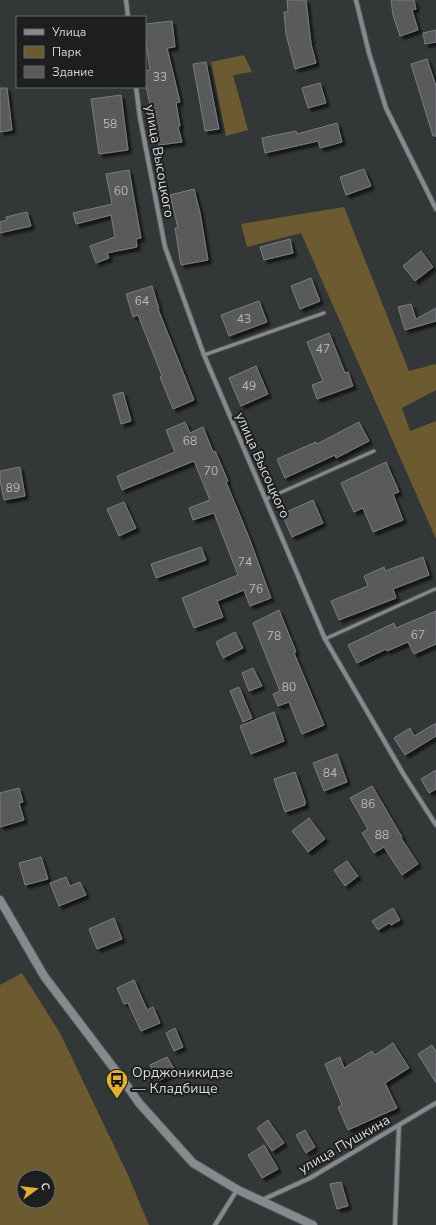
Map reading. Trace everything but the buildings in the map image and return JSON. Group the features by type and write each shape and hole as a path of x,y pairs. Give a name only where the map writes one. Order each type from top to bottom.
{"main road":[{"path":"0,900 44,976 139,1103 193,1162 238,1190 313,1225"}],"street":[{"path":"126,0 128,16"},
{"path":"356,0 369,53 386,108 436,209"},
{"name":"улица Высоцкого","path":"136,88 140,118 165,247 204,355 325,639 404,775 436,825"},
{"name":"улица Пушкина","path":"260,1201 310,1178 436,1103"},
{"path":"395,1225 399,1125"},
{"path":"215,1225 238,1190"}],"lane":[{"path":"204,355 324,313"},
{"path":"266,499 374,451"},
{"path":"325,639 435,589"}],"green space":[{"path":"244,55 252,72 233,75 248,130 226,136 211,62"},
{"path":"344,207 409,371 436,364 436,390 402,408 410,431 436,421 436,539 301,233 247,247 241,224"},
{"path":"22,973 60,1033 128,1175 149,1225 0,1225 0,985"}],"place":[{"name":"Орджоникидзе — Кладбище","path":"117,1100"}]}
